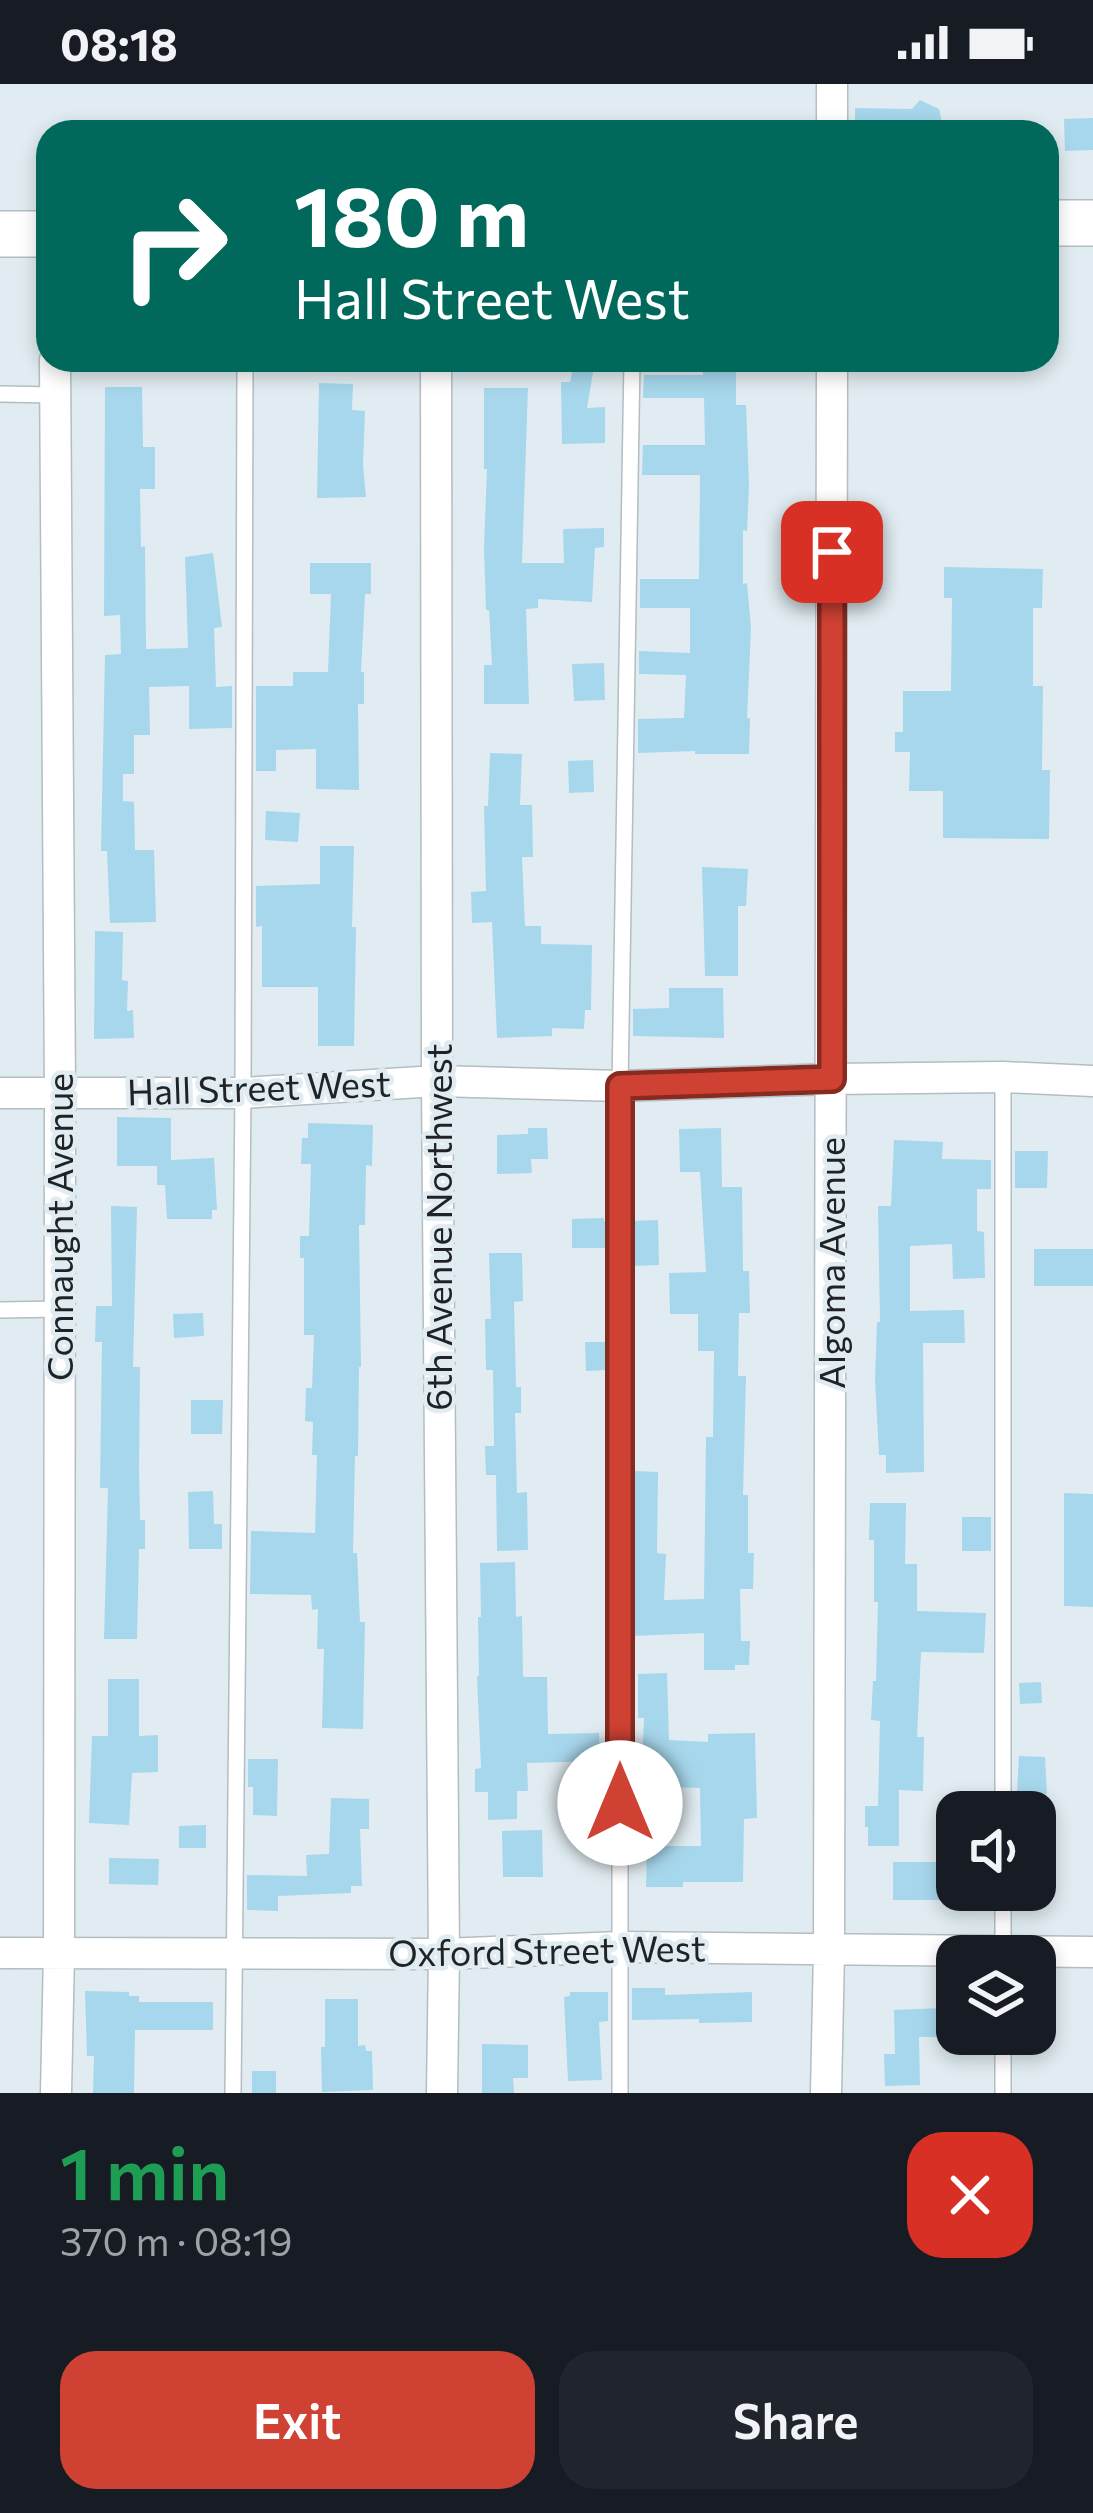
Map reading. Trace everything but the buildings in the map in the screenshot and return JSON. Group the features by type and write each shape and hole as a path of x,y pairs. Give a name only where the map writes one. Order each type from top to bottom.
{"street":[{"path":"832,84 832,120"},
{"path":"1059,223 1093,223"},
{"path":"0,234 36,234"},
{"name":"Connaught Avenue","path":"55,372 60,1094 56,2093"},
{"name":"6th Avenue Northwest","path":"436,372 442,2093"},
{"name":"Algoma Avenue","path":"826,2093 832,372"},
{"name":"Hall Street West","path":"0,1093 243,1093 437,1081 620,1086 1003,1077 1093,1081"},
{"name":"Oxford Street West","path":"0,1953 444,1954 620,1947 936,1953"},
{"name":"Oxford Street West","path":"1056,1953 1093,1952"}],"lane":[{"path":"232,2093 245,372"},
{"path":"620,2093 620,1086 632,372"},
{"path":"0,394 56,395"},
{"path":"1003,1077 1003,1791"},
{"path":"0,1310 60,1309"},
{"path":"1003,2055 1004,2093"}],"route":[{"path":"620,1803 620,1086 832,1079 832,552"}]}
